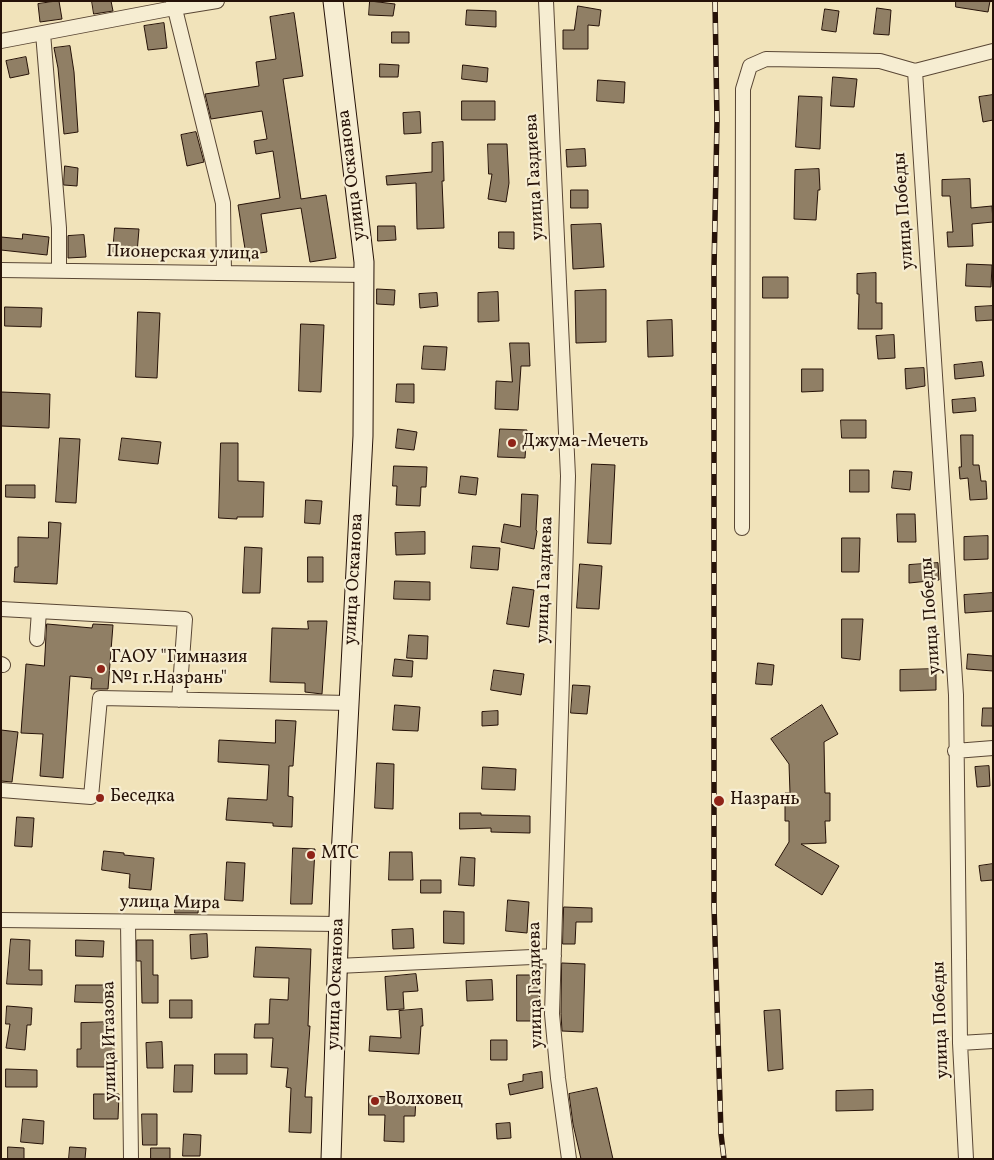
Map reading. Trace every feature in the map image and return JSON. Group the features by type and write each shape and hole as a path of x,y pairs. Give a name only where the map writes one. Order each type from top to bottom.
{"main road":[{"name":"улица Осканова","path":"331,1159 337,966 363,436 364,275 333,1"}],"street":[{"path":"1,41 174,4 217,1"},
{"name":"улица Газдиева","path":"546,1 568,476 552,1014 569,1159"},
{"path":"174,4 223,203 224,273"},
{"path":"43,33 59,228 59,271"},
{"path":"742,528 743,89 750,66 766,60 880,61 915,71 993,52"},
{"name":"улица Победы","path":"915,71 956,695 955,751 960,1043 966,1159"},
{"name":"Пионерская улица","path":"1,270 364,275"},
{"path":"1,609 185,619 179,700"},
{"path":"37,639 39,611"},
{"path":"1,790 91,797 100,698 349,703"},
{"path":"955,751 993,748"},
{"name":"улица Мира","path":"1,920 339,924"},
{"name":"улица Итазова","path":"128,922 131,1159"},
{"path":"337,966 554,956"},
{"path":"960,1043 993,1041"}],"building":[{"path":"59,1 62,19 40,22 38,4"},
{"path":"92,1 111,1 113,11 94,14"},
{"path":"370,1 395,4 393,16 369,15"},
{"path":"956,1 990,1 988,12 956,7"},
{"path":"578,6 601,10 599,26 588,25 588,49 563,49 563,30 574,30"},
{"path":"877,8 891,10 889,35 874,34"},
{"path":"825,9 839,11 836,32 822,30"},
{"path":"467,10 496,11 496,27 466,25"},
{"path":"294,13 303,76 283,79 301,199 326,195 336,258 310,262 301,208 261,214 267,252 246,255 238,205 280,198 273,151 256,154 254,141 267,139 262,111 211,119 205,94 259,86 256,62 276,59 270,17"},
{"path":"164,23 167,48 148,50 144,26"},
{"path":"392,32 409,32 409,43 392,43"},
{"path":"70,46 74,72 78,132 64,134 58,68 54,48"},
{"path":"26,57 29,74 10,78 6,61"},
{"path":"380,64 399,65 398,77 380,77"},
{"path":"463,65 488,68 487,82 462,79"},
{"path":"833,77 857,79 854,107 831,106"},
{"path":"598,80 625,82 624,103 597,101"},
{"path":"993,95 993,120 983,122 979,97"},
{"path":"799,96 822,97 820,149 796,147"},
{"path":"462,101 495,101 495,120 462,120"},
{"path":"420,112 421,133 404,134 403,113"},
{"path":"196,132 204,162 187,166 181,135"},
{"path":"443,142 444,228 417,229 416,183 387,185 386,176 432,172 432,143"},
{"path":"488,144 507,144 509,183 506,202 488,199 492,174 489,174"},
{"path":"585,149 586,166 567,167 566,150"},
{"path":"65,166 78,168 77,186 64,185"},
{"path":"819,169 820,190 818,190 816,220 794,219 795,170"},
{"path":"970,179 971,208 992,206 993,222 972,224 973,246 948,247 947,232 953,232 950,196 942,196 942,180"},
{"path":"571,190 588,190 588,208 571,208"},
{"path":"601,224 604,267 573,269 571,225"},
{"path":"378,226 395,226 396,240 378,241"},
{"path":"115,228 139,229 137,253 113,252"},
{"path":"499,232 514,232 514,249 499,248"},
{"path":"23,234 49,237 47,255 1,250 1,237 22,239"},
{"path":"84,235 86,257 68,258 68,236"},
{"path":"967,264 992,265 991,287 966,286"},
{"path":"876,273 876,303 882,303 882,329 858,329 859,294 857,294 857,274"},
{"path":"763,277 788,277 788,298 763,298"},
{"path":"377,289 395,290 394,305 377,304"},
{"path":"606,290 606,342 576,343 575,291"},
{"path":"498,292 499,321 478,322 478,293"},
{"path":"437,293 438,306 420,308 419,294"},
{"path":"993,306 993,320 976,321 975,307"},
{"path":"5,307 42,308 41,327 5,326"},
{"path":"138,312 160,313 157,378 136,377"},
{"path":"672,320 673,356 648,357 647,321"},
{"path":"301,324 324,325 321,392 299,391"},
{"path":"894,335 895,358 878,359 876,336"},
{"path":"510,343 529,343 530,366 521,366 518,410 495,409 496,381 512,382"},
{"path":"424,346 447,347 445,370 422,369"},
{"path":"982,362 984,376 955,379 954,365"},
{"path":"924,368 925,386 906,389 905,369"},
{"path":"802,369 823,369 823,391 802,392"},
{"path":"397,384 414,384 414,403 396,402"},
{"path":"1,392 50,394 49,428 1,426"},
{"path":"975,398 976,411 953,413 952,400"},
{"path":"841,420 866,420 866,438 842,438"},
{"path":"398,429 417,432 414,450 396,448"},
{"name":"Джума-Мечеть","path":"500,429 527,430 525,458 498,457"},
{"path":"961,435 973,435 973,465 979,465 981,481 986,481 987,499 970,500 968,478 960,479"},
{"path":"60,438 80,439 76,503 56,502"},
{"path":"122,438 161,442 158,464 119,460"},
{"path":"221,443 238,443 238,481 264,482 263,517 219,518"},
{"path":"592,464 615,465 611,544 588,543"},
{"path":"394,466 427,467 426,487 421,487 420,506 396,505 397,486 393,486"},
{"path":"850,470 869,470 869,492 850,492"},
{"path":"894,471 912,472 910,490 892,488"},
{"path":"461,476 478,478 476,495 459,493"},
{"path":"6,485 35,485 35,498 6,497"},
{"path":"522,494 538,495 537,531 534,549 501,542 504,524 520,527"},
{"path":"306,500 322,501 320,524 305,523"},
{"path":"897,514 915,514 916,542 898,542"},
{"path":"49,522 61,523 57,584 14,582 15,567 18,567 18,537 48,538"},
{"path":"425,532 425,554 396,555 395,533"},
{"path":"988,536 988,559 964,560 964,537"},
{"path":"842,538 860,538 859,572 842,572"},
{"path":"473,546 500,548 498,570 471,568"},
{"path":"245,547 262,548 260,593 243,593"},
{"path":"308,557 323,557 323,582 308,582"},
{"path":"938,563 939,580 909,583 909,565"},
{"path":"580,564 602,566 599,609 577,608"},
{"path":"395,581 430,582 430,600 394,599"},
{"path":"513,587 534,590 529,627 507,624"},
{"path":"993,593 993,611 965,613 964,595"},
{"path":"842,619 863,619 860,660 842,658"},
{"path":"308,621 327,621 322,694 305,692 305,683 270,682 272,628 308,629"},
{"path":"47,624 92,628 93,624 113,625 108,689 91,689 92,678 70,676 63,778 40,776 43,734 21,733 26,664 44,666"},
{"path":"409,635 428,636 427,659 407,658"},
{"path":"968,654 993,656 993,671 967,669"},
{"path":"395,659 413,661 412,677 393,676"},
{"path":"758,663 774,665 772,685 756,684"},
{"path":"936,669 936,690 900,691 900,670"},
{"path":"494,670 524,674 521,695 491,690"},
{"path":"573,685 590,686 587,714 571,713"},
{"path":"395,705 420,707 418,731 393,730"},
{"path":"822,705 838,734 824,742 825,793 830,793 830,821 825,821 826,843 801,844 839,866 822,895 775,865 789,842 789,821 785,821 785,793 790,793 789,764 771,739"},
{"path":"983,708 993,708 993,726 982,726"},
{"path":"498,711 498,725 482,726 482,712"},
{"path":"276,720 296,721 293,766 289,766 288,796 293,797 292,827 273,826 273,823 226,820 228,798 267,800 269,765 218,762 219,740 275,743"},
{"path":"1,730 18,732 12,782 1,781"},
{"path":"377,763 394,764 393,809 375,808"},
{"path":"989,766 990,786 977,787 975,767"},
{"path":"483,767 516,769 515,790 482,789"},
{"path":"460,813 530,816 530,833 491,832 491,828 460,829"},
{"path":"17,817 34,818 32,847 15,846"},
{"path":"293,848 315,849 312,904 291,904"},
{"path":"104,851 154,858 151,890 129,888 130,874 102,870"},
{"path":"390,852 412,852 413,880 389,880"},
{"path":"461,857 475,858 474,886 459,885"},
{"path":"227,862 245,863 243,901 225,900"},
{"path":"993,864 993,880 981,881 979,866"},
{"path":"421,880 441,880 441,893 421,893"},
{"path":"176,899 199,900 198,913 175,913"},
{"path":"508,900 529,902 527,933 506,931"},
{"path":"564,907 592,908 592,922 576,922 575,944 563,944"},
{"path":"444,911 464,912 464,944 444,943"},
{"path":"413,929 414,948 393,949 392,930"},
{"path":"207,934 208,957 191,959 190,935"},
{"path":"11,939 30,940 29,970 42,970 42,985 7,984"},
{"path":"76,940 104,941 103,957 76,956"},
{"path":"137,940 153,940 153,975 158,975 158,1003 142,1003 141,961 137,961"},
{"path":"256,947 311,949 308,1026 310,1026 305,1097 312,1097 311,1133 289,1132 291,1088 286,1087 288,1068 271,1067 273,1038 254,1038 255,1024 269,1024 270,999 288,1000 289,978 254,977"},
{"path":"562,963 585,964 583,1032 562,1031"},
{"path":"416,974 418,991 403,992 404,1009 387,1010 385,977"},
{"path":"517,975 539,975 540,1021 517,1021"},
{"path":"492,980 493,1000 467,1001 466,981"},
{"path":"76,985 110,985 110,1003 75,1002"},
{"path":"170,1000 192,1000 192,1018 170,1018"},
{"path":"7,1006 32,1008 31,1025 27,1025 25,1050 6,1048 10,1024 6,1024"},
{"path":"422,1009 423,1026 421,1026 419,1054 369,1051 370,1036 401,1038 399,1011"},
{"path":"780,1010 783,1069 768,1071 764,1011"},
{"path":"114,1022 114,1067 77,1067 77,1049 81,1049 81,1023"},
{"path":"491,1040 507,1040 507,1060 491,1060"},
{"path":"162,1042 163,1068 147,1068 146,1043"},
{"path":"215,1054 247,1054 247,1074 215,1074"},
{"path":"175,1065 193,1065 192,1092 174,1092"},
{"path":"6,1069 37,1070 37,1087 6,1087"},
{"path":"542,1072 543,1088 510,1095 508,1084 523,1081 523,1075"},
{"path":"597,1088 613,1159 581,1159 573,1124 569,1094"},
{"path":"873,1090 873,1110 836,1111 836,1091"},
{"path":"94,1094 119,1094 118,1119 94,1119"},
{"path":"369,1096 416,1098 415,1116 404,1116 404,1142 384,1141 385,1115 369,1115"},
{"path":"142,1114 157,1114 157,1145 143,1145"},
{"path":"23,1119 44,1121 43,1144 21,1142"},
{"path":"510,1123 511,1138 497,1139 496,1124"},
{"path":"184,1134 201,1135 200,1156 183,1156"},
{"path":"8,1147 24,1148 24,1159 8,1159"},
{"path":"70,1147 86,1148 85,1159 69,1159"},
{"path":"151,1148 170,1148 170,1159 151,1159"}],"railway":[{"path":"715,1 717,121 714,268 714,906 721,1134 724,1159"}],"place":[{"name":"Джума-Мечеть","path":"512,443"},
{"name":"ГАОУ \"Гимназия №1 г.Назрань\"","path":"101,669"},
{"name":"Беседка","path":"100,798"},
{"name":"Назрань","path":"719,801"},
{"name":"МТС","path":"311,855"},
{"name":"Волховец","path":"375,1101"}]}
